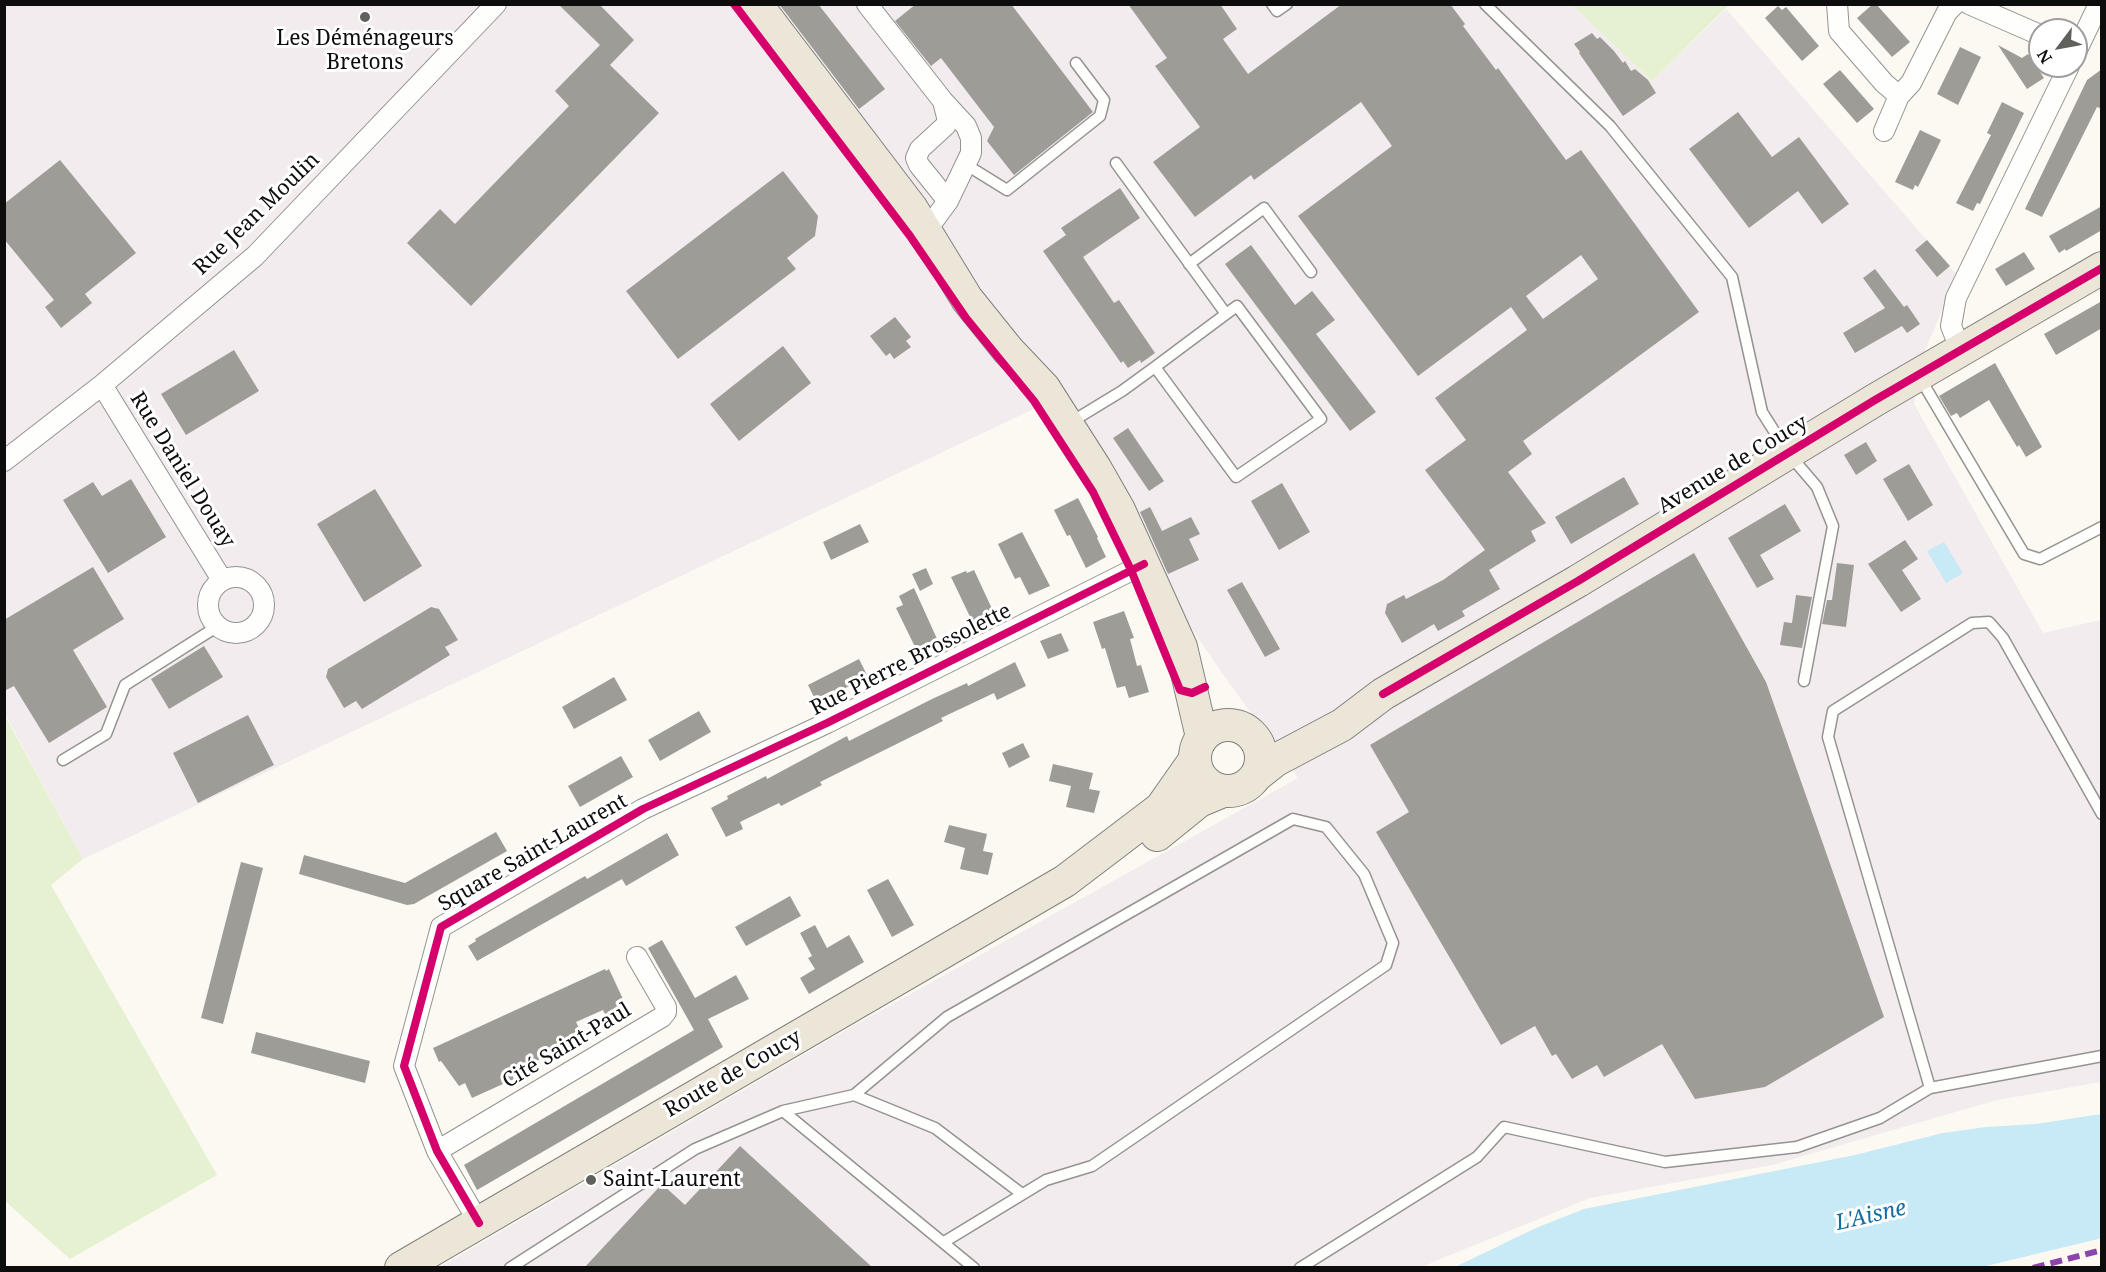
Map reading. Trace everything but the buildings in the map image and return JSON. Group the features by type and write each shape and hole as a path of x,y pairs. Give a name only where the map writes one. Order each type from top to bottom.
{"main road":[{"path":"756,4 930,211 967,299 1008,350 1044,388 1068,424 1119,510 1181,647 1218,739"},
{"name":"Avenue de Coucy","path":"1257,775 1276,760 1342,725 1383,694 1578,581 1918,375 2102,268"},
{"name":"Avenue de Coucy","path":"1218,739 1269,736 1301,729 1345,708 1383,694"},
{"path":"1218,739 1257,743 1261,753 1257,775 1242,788 1233,791 1213,788 1203,781 1197,771 1218,739"},
{"name":"Route de Coucy","path":"401,1268 1065,881 1161,808 1218,739"},
{"name":"Route de Coucy","path":"1065,881 1142,847 1199,801 1223,791"}],"street":[{"name":"Rue Jean Moulin","path":"4,461 102,385 255,256 496,4"},
{"path":"867,4 943,101 966,126 971,138 971,153 965,164 930,211"},
{"path":"1836,4 1839,31 1884,83 1899,96"},
{"path":"1884,131 1899,96 1911,83 1947,12 1955,4"},
{"path":"1970,4 2028,30"},
{"path":"2088,26 2099,4"},
{"path":"1961,351 1951,326 1956,298 2063,78"},
{"path":"930,211 916,158 920,149 948,121 943,101"},
{"name":"Rue Daniel Douay","path":"102,385 222,580"},
{"name":"Rue Pierre Brossolette","path":"693,786 827,723 1144,564"},
{"name":"Rue Daniel Douay","path":"241,577 250,580 257,586 265,603 264,613 259,621 252,628 235,633 218,626 209,611 210,594 222,580 241,577"},
{"name":"Square Saint-Laurent","path":"479,1222 437,1151 404,1066 441,927 643,809 693,786"},
{"name":"Cité Saint-Paul","path":"437,1151 662,1017 666,1012 666,1007 637,957"}],"lane":[{"path":"1272,4 1278,11 1287,4"},
{"path":"1485,4 1610,126 1732,277 1762,412 1788,453 1817,487 1833,526 1804,681"},
{"path":"965,164 1007,190 1100,116 1104,100 1076,63"},
{"path":"1116,163 1226,314"},
{"path":"1189,264 1264,208 1311,272"},
{"path":"1068,424 1122,391 1237,306 1321,419 1236,477 1155,367"},
{"path":"1918,375 2024,554 2040,559 2102,527"},
{"path":"1929,1088 1828,737 1833,711 1972,622 1989,622 2003,638 2102,814"},
{"path":"63,760 106,734 125,685 218,626"},
{"path":"510,1268 695,1149 783,1111 854,1095 947,1017 1293,819 1326,827 1364,874 1393,943 1386,965 1092,1166 1046,1180 944,1242"},
{"path":"1300,1268 1477,1157 1504,1127 1665,1162 1797,1147 1880,1118 1929,1088 2102,1056"},
{"path":"854,1095 935,1128 1022,1194"},
{"path":"783,1111 975,1268"}],"shaded area":[{"path":"1572,4 1652,81 1726,9 1957,275 1921,360 1914,404 2043,633 2101,620 2101,1082 1997,1100 1772,1165 1590,1198 1424,1267 440,1267 853,1026 1298,778 1222,673 1040,406 83,859 5,714 4,5"}],"green space":[{"path":"1572,5 1729,5 1652,81"},
{"path":"4,714 83,859 51,885 217,1175 70,1259 5,1201"}],"water":[{"path":"1944,542 1963,573 1946,583 1927,551"},
{"name":"L'Aisne","path":"2101,1114 2101,1238 1978,1268 1455,1267 1536,1228 1584,1209 1855,1155 1943,1133 1986,1127 2036,1124"}],"marked path":[{"path":"2033,1268 2102,1250"}],"cycle path":[{"path":"734,4 910,236 966,318 1034,401 1093,492 1131,570 1180,690 1192,693 1205,687"},
{"path":"1383,694 1578,581 1875,400 2102,268"},
{"path":"479,1223 437,1151 404,1066 441,927 643,809 827,723 1144,564"}],"place":[{"name":"Les Déménageurs Bretons","path":"365,17"},
{"name":"Saint-Laurent","path":"591,1180"}]}
